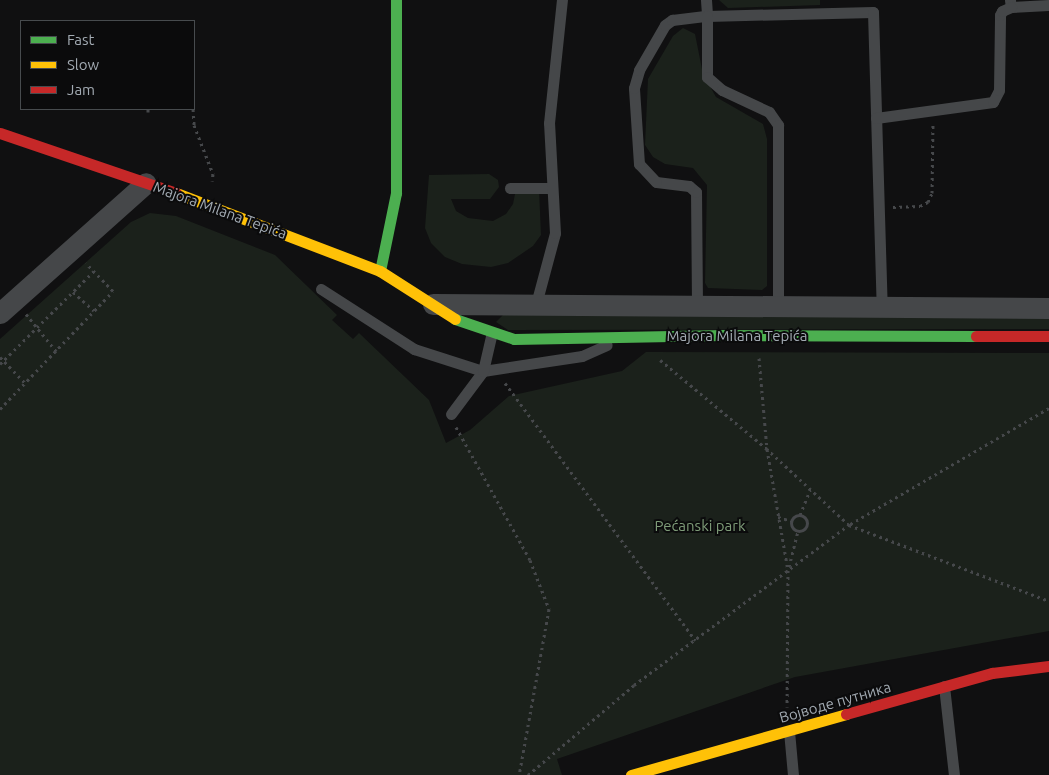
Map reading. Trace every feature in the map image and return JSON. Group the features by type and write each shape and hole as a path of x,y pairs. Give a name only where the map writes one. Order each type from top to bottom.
{"street":[{"path":"380,271 396,192 396,0"},
{"name":"Majora Milana Tepića","path":"0,133 208,204 380,271 459,322 491,334 514,339 756,335 1049,336"},
{"path":"0,313 74,250 146,183"},
{"name":"Majora Milana Tepića","path":"433,304 1049,308"},
{"name":"Војводе путника","path":"630,775 992,673 1049,666"}],"lane":[{"path":"536,304 556,233 551,188 549,123 562,0"},
{"path":"706,0 707,77 722,90 769,112 778,125 778,306"},
{"path":"876,118 993,102 999,90 1000,15 1002,11 1011,3 1049,5"},
{"path":"697,305 696,192 689,186 656,182 639,164 634,88 639,70 665,25 672,20 707,16 873,12 882,308"},
{"path":"510,188 551,188"},
{"path":"321,288 414,349 483,371 582,356 627,336"},
{"path":"451,414 483,371 491,334"},
{"path":"944,686 954,775"},
{"path":"789,731 793,775"}],"path":[{"path":"194,110 194,125 213,174 208,204"},
{"path":"879,207 920,206 928,202 932,193 933,111"},
{"path":"0,408 113,291 74,250"},
{"path":"25,383 1,360 94,271"},
{"path":"72,292 94,311"},
{"path":"35,326 56,351"},
{"path":"756,335 767,449 777,517 788,570"},
{"path":"658,358 767,449 849,525 1049,601"},
{"path":"495,369 694,640"},
{"path":"528,775 634,685 849,525 1049,408"},
{"path":"451,414 473,462 530,560 550,608 519,775"},
{"path":"792,521 800,515 810,490"},
{"path":"789,731 785,676 788,570 798,531 807,525 805,517 800,515"},
{"path":"777,517 792,521 798,531"}],"green space":[{"path":"719,0 820,0 820,5 728,8"},
{"path":"683,28 695,34 703,74 716,97 763,124 767,139 767,286 762,290 708,288 705,283 707,185 693,168 665,164 653,157 645,145 648,79 673,36"},
{"path":"489,174 498,180 499,187 490,199 451,199 456,211 468,218 493,221 506,214 513,204 516,189 539,189 541,235 533,246 508,263 491,267 462,264 445,257 431,243 425,228 429,175"},
{"name":"Pećanski park","path":"150,213 176,216 275,255 337,315 332,320 353,339 359,333 429,400 446,443 470,430 509,396 622,371 646,352 1049,353 1049,631 795,677 557,759 562,775 0,775 0,339 131,222"},
{"path":"504,314 1049,315 1049,329 508,330 496,322"}],"traffic: fast":[{"path":"380,271 396,193 396,0"},
{"path":"455,319 514,339 724,335 976,336"}],"traffic: slow":[{"path":"176,193 380,271 455,319"},
{"path":"631,775 846,714"}],"traffic: jam":[{"path":"0,133 176,193"},
{"path":"976,336 1049,336"},
{"path":"846,714 992,673 1049,666"}]}
